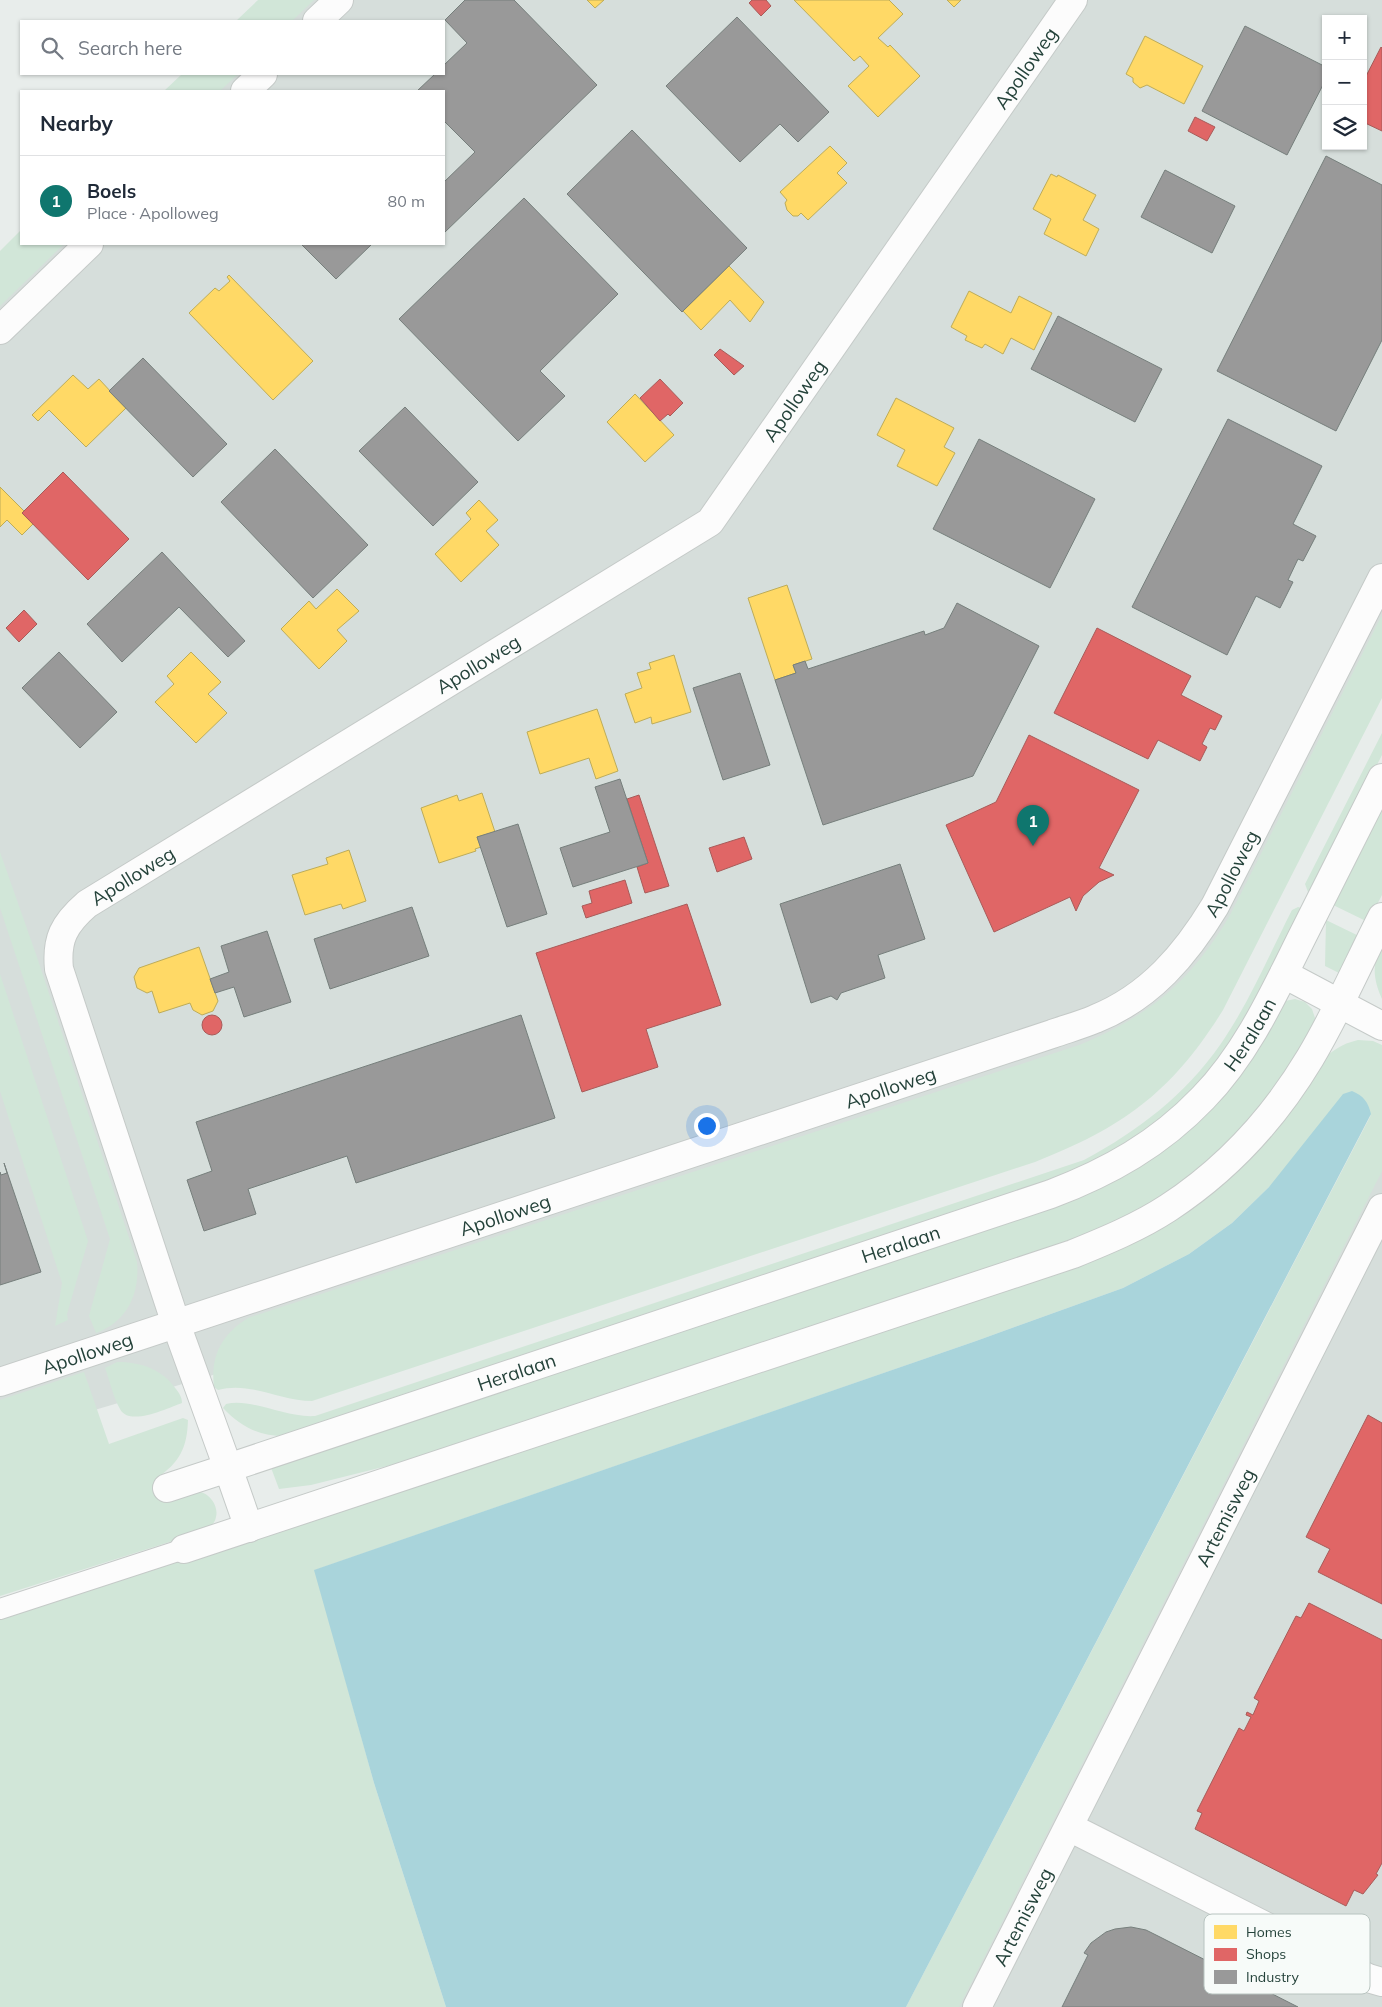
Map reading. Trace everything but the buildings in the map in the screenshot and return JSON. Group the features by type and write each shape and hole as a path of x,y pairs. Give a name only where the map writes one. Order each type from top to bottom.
{"street":[{"path":"318,20 339,0"},
{"name":"Apolloweg","path":"176,1324 59,969 58,954 60,940 73,916 87,904 710,522 1073,0"},
{"path":"246,90 262,75"},
{"path":"0,330 88,245"},
{"name":"Apolloweg","path":"0,1382 1052,1034 1096,1019 1122,1006 1144,992 1184,953 1215,906 1382,578"},
{"name":"Heralaan","path":"166,1488 1084,1181 1117,1166 1148,1146 1177,1123 1204,1098 1229,1068 1250,1037 1284,974 1382,778"},
{"path":"184,1549 1073,1254 1137,1226 1168,1208 1197,1187 1230,1160 1260,1128 1310,1058 1382,917"},
{"path":"1284,974 1382,1026"},
{"name":"Artemisweg","path":"977,2007 1382,1208"},
{"path":"176,1324 249,1528"},
{"path":"1069,1827 1241,1914"}],"lane":[{"path":"0,1608 184,1549"}],"shaded area":[{"path":"301,0 1382,0 1382,635 1203,981 1163,1018 291,1352 0,1438 0,293 49,245 445,245 445,90 208,90 224,75 445,75 445,20 280,20"},
{"path":"1382,1151 1382,2007 948,2007"}],"green space":[{"path":"258,0 314,0 293,20 237,20"},
{"path":"181,75 237,75 221,90 165,90"},
{"path":"20,231 20,245 63,245 0,306 0,251"},
{"path":"1382,615 1382,698 1223,1010 1204,1039 1165,1085 1120,1120 1067,1149 1035,1162 312,1401 242,1388 218,1390 214,1387 214,1365 220,1347 231,1331 248,1318 1079,1045 1127,1022 1148,1009 1184,977 1200,959 1230,915"},
{"path":"1382,733 1382,755 1312,894 1308,892 1305,884"},
{"path":"1382,804 1382,895 1368,922 1331,904"},
{"path":"0,852 38,960 137,1262 134,1296 129,1305 116,1322 96,1333 89,1316 110,1239 0,908"},
{"path":"1298,907 1305,909 1259,999 1220,1062 1170,1116 1089,1167 289,1436 270,1435 253,1430 237,1421 223,1408 226,1404 236,1403 304,1416 315,1416 1084,1160 1142,1124 1192,1080 1220,1045 1240,1013 1292,910"},
{"path":"1326,920 1361,937 1341,974 1325,966"},
{"path":"1381,947 1382,999 1375,973 1376,960"},
{"path":"0,974 88,1241 67,1314 68,1320 55,1326 62,1283 0,1091"},
{"path":"1295,999 1305,1002 1312,1009 1315,1018 1314,1028 1297,1059 1234,1141 1168,1195 1094,1235 411,1460 311,1485 279,1489 270,1465 1089,1191 1285,1001"},
{"path":"1358,1040 1373,1041 1382,1045 1382,1171 959,2007 906,2007 1371,1115 1269,1187 1232,1223 1189,1254 1123,1288 976,1341 315,1570 374,1783 446,2007 0,2007 0,1619 1108,1251 1328,1055 1341,1046"},
{"path":"117,1362 143,1365 158,1372 176,1389 182,1403 149,1415 132,1416 125,1414 115,1399 105,1368"},
{"path":"84,1372 109,1444 183,1418 188,1420 186,1439 181,1454 157,1478 166,1498 194,1492 206,1494 215,1504 217,1513 215,1519 207,1530 0,1596 0,1400"}],"water":[{"path":"1352,1091 1365,1100 1371,1114 906,2007 446,2007 374,1783 314,1570 976,1341 1123,1288 1189,1254 1232,1223 1269,1187 1343,1094"}],"place":[{"name":"Boels","path":"1033,846"}]}
